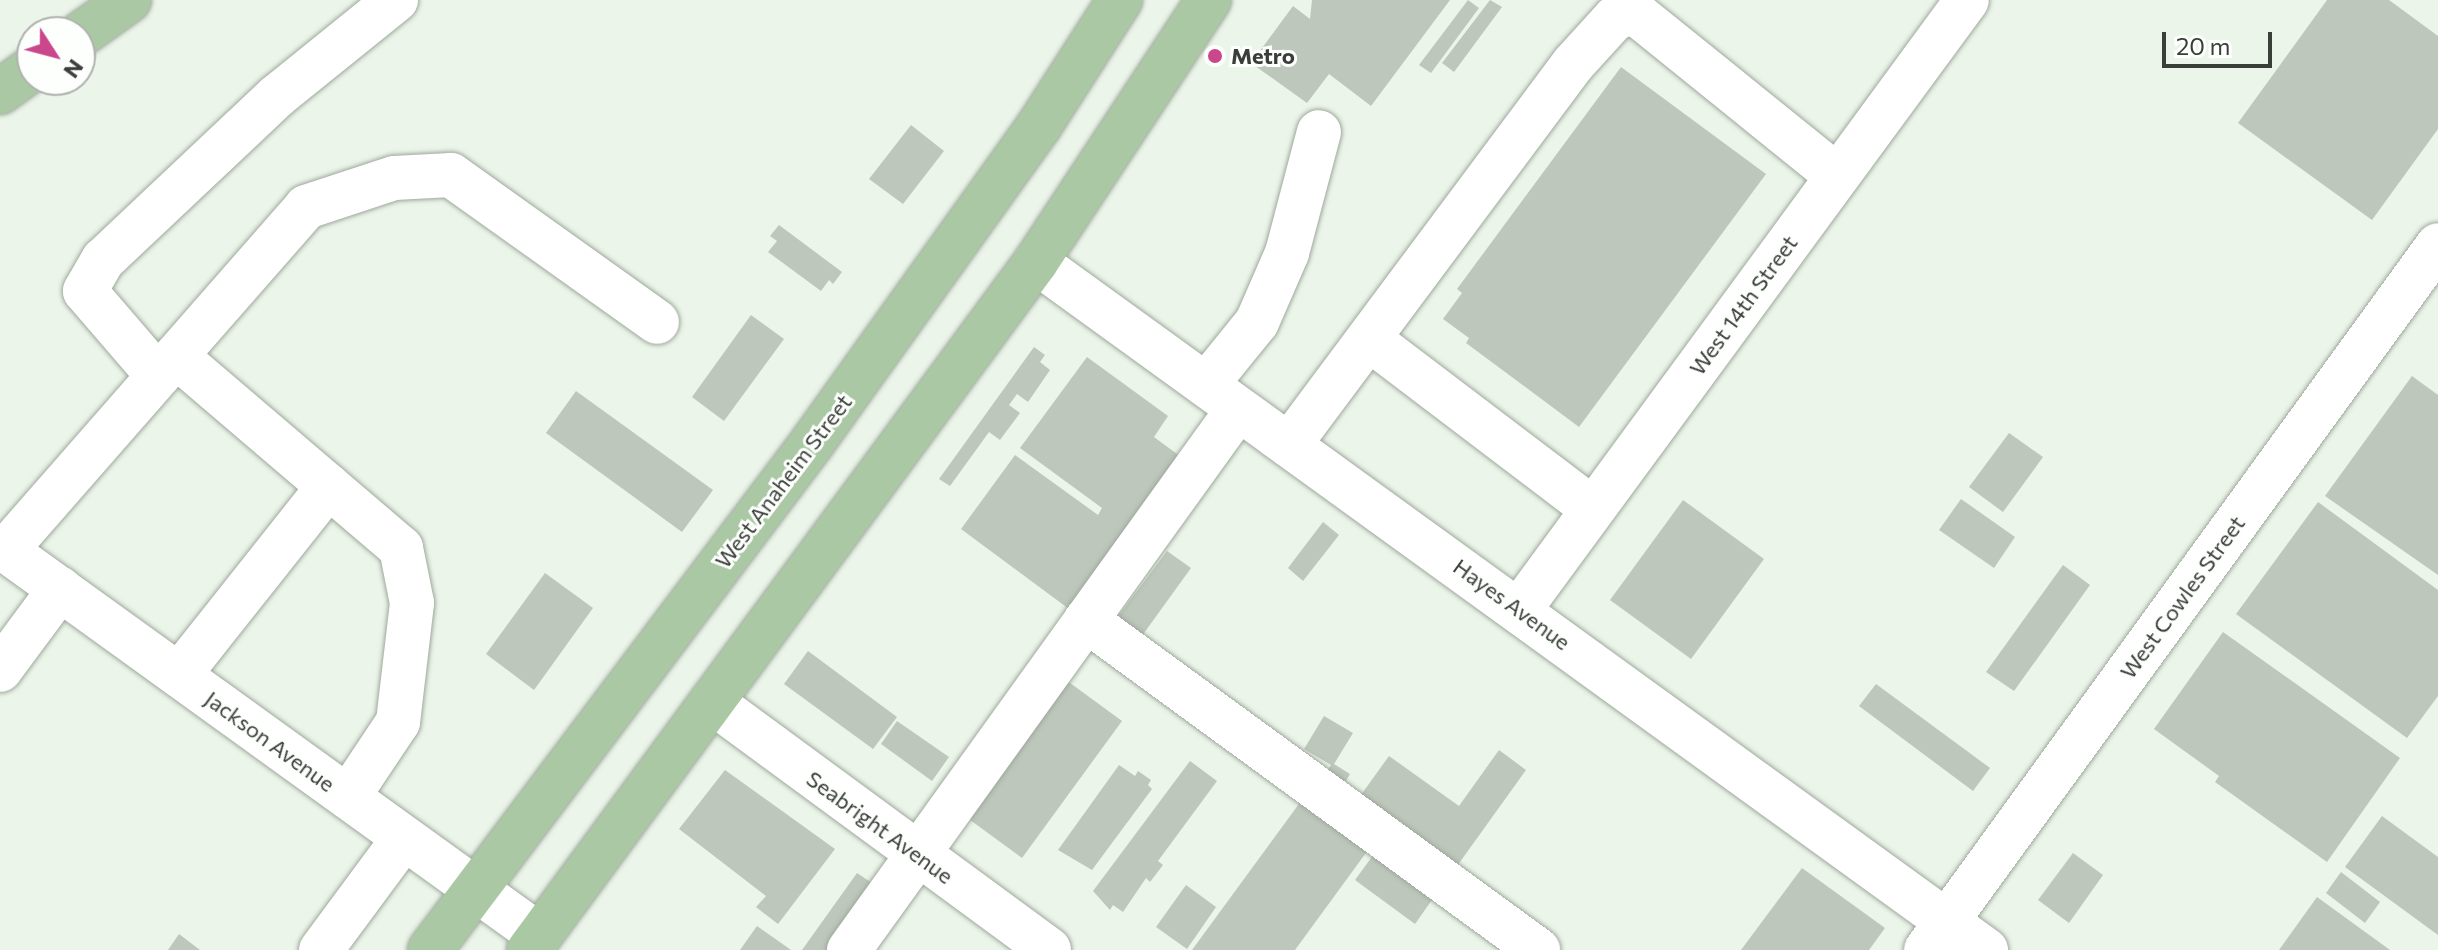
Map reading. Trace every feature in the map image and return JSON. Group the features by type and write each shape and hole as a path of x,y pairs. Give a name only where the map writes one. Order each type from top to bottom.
{"main road":[{"path":"96,24 129,0"},
{"name":"West Anaheim Street","path":"430,950 821,431 1039,126 1120,0"},
{"path":"534,943 1036,262 1209,0"}],"street":[{"path":"348,797 398,722 412,603 401,548 329,486 167,366 85,291 103,260 277,96 396,0"},
{"name":"West 14th Street","path":"1520,609 1967,0"},
{"path":"1289,445 1574,63 1615,18 1655,14 1837,176"},
{"path":"849,950 1086,620 1222,397 1287,253 1319,132"},
{"path":"3,548 306,207 394,178 451,175 657,322"},
{"name":"West Cowles Street","path":"1936,936 2438,245"},
{"name":"Hayes Avenue","path":"1036,262 1520,609 1936,936 1986,950"},
{"path":"1369,339 1593,509"},
{"path":"179,675 329,486"},
{"name":"Jackson Avenue","path":"3,548 475,889 534,943"},
{"path":"0,670 60,589"},
{"path":"1086,620 1538,950"},
{"name":"Seabright Avenue","path":"712,702 1049,950"},
{"path":"321,950 404,838"}],"building":[{"path":"1312,0 1450,0 1371,106 1329,74 1307,103 1251,63 1293,6 1310,19"},
{"path":"1468,0 1479,8 1431,73 1419,65"},
{"path":"1490,0 1502,7 1454,72 1442,63"},
{"path":"2327,0 2389,0 2438,36 2438,129 2372,220 2238,123"},
{"path":"1621,67 1766,174 1579,427 1466,343 1469,338 1443,319 1462,293 1457,289"},
{"path":"911,125 944,151 903,204 869,179"},
{"path":"779,225 842,272 833,284 829,280 821,291 768,252 777,241 770,236"},
{"path":"751,315 784,339 724,421 692,397"},
{"path":"1034,347 1045,355 1040,362 1050,370 1028,402 1017,394 1009,405 1020,413 1000,440 989,432 950,486 939,479"},
{"path":"1087,357 1168,416 1154,437 1192,465 1069,609 961,529 1015,455 1098,515 1102,508 1020,448"},
{"path":"2412,376 2438,395 2438,575 2325,496"},
{"path":"576,391 713,490 682,532 546,433"},
{"path":"2009,433 2043,457 2003,512 1969,487"},
{"path":"1961,499 2015,537 1994,568 1939,530"},
{"path":"1683,500 1764,559 1691,659 1610,600"},
{"path":"2318,502 2438,590 2438,696 2407,738 2236,614"},
{"path":"1323,522 1339,535 1303,581 1288,568"},
{"path":"1167,551 1191,568 1139,640 1114,622"},
{"path":"2063,565 2090,585 2014,691 1986,672"},
{"path":"545,573 593,608 534,690 486,654"},
{"path":"2223,632 2400,758 2327,862 2215,782 2219,776 2154,729"},
{"path":"808,651 897,717 873,749 784,684"},
{"path":"1066,680 1122,721 1022,858 966,817"},
{"path":"1876,684 1990,768 1973,791 1859,706"},
{"path":"1324,716 1353,733 1334,764 1350,774 1337,796 1318,785 1331,765 1304,749"},
{"path":"897,721 949,757 932,781 881,744"},
{"path":"1499,750 1526,770 1447,880 1358,799 1389,756 1459,806"},
{"path":"1190,761 1217,781 1158,861 1163,865 1150,882 1146,878 1123,912 1113,905 1110,910 1093,891"},
{"path":"1119,765 1135,776 1138,771 1151,780 1148,785 1152,789 1092,870 1058,850"},
{"path":"725,770 835,849 778,924 756,907 766,896 679,829"},
{"path":"1304,797 1371,846 1295,950 1192,950"},
{"path":"2382,816 2438,857 2438,935 2345,867"},
{"path":"2073,853 2103,875 2069,923 2038,900"},
{"path":"1374,854 1434,897 1415,924 1355,880"},
{"path":"1802,868 1885,928 1869,950 1741,950"},
{"path":"2341,872 2380,902 2365,923 2326,893"},
{"path":"857,873 881,889 838,950 802,950"},
{"path":"1186,885 1216,907 1187,949 1156,927"},
{"path":"2317,897 2390,950 2279,950"},
{"path":"757,926 791,950 740,950"},
{"path":"179,934 200,950 168,950"}],"place":[{"name":"Metro","path":"1215,56"}]}
